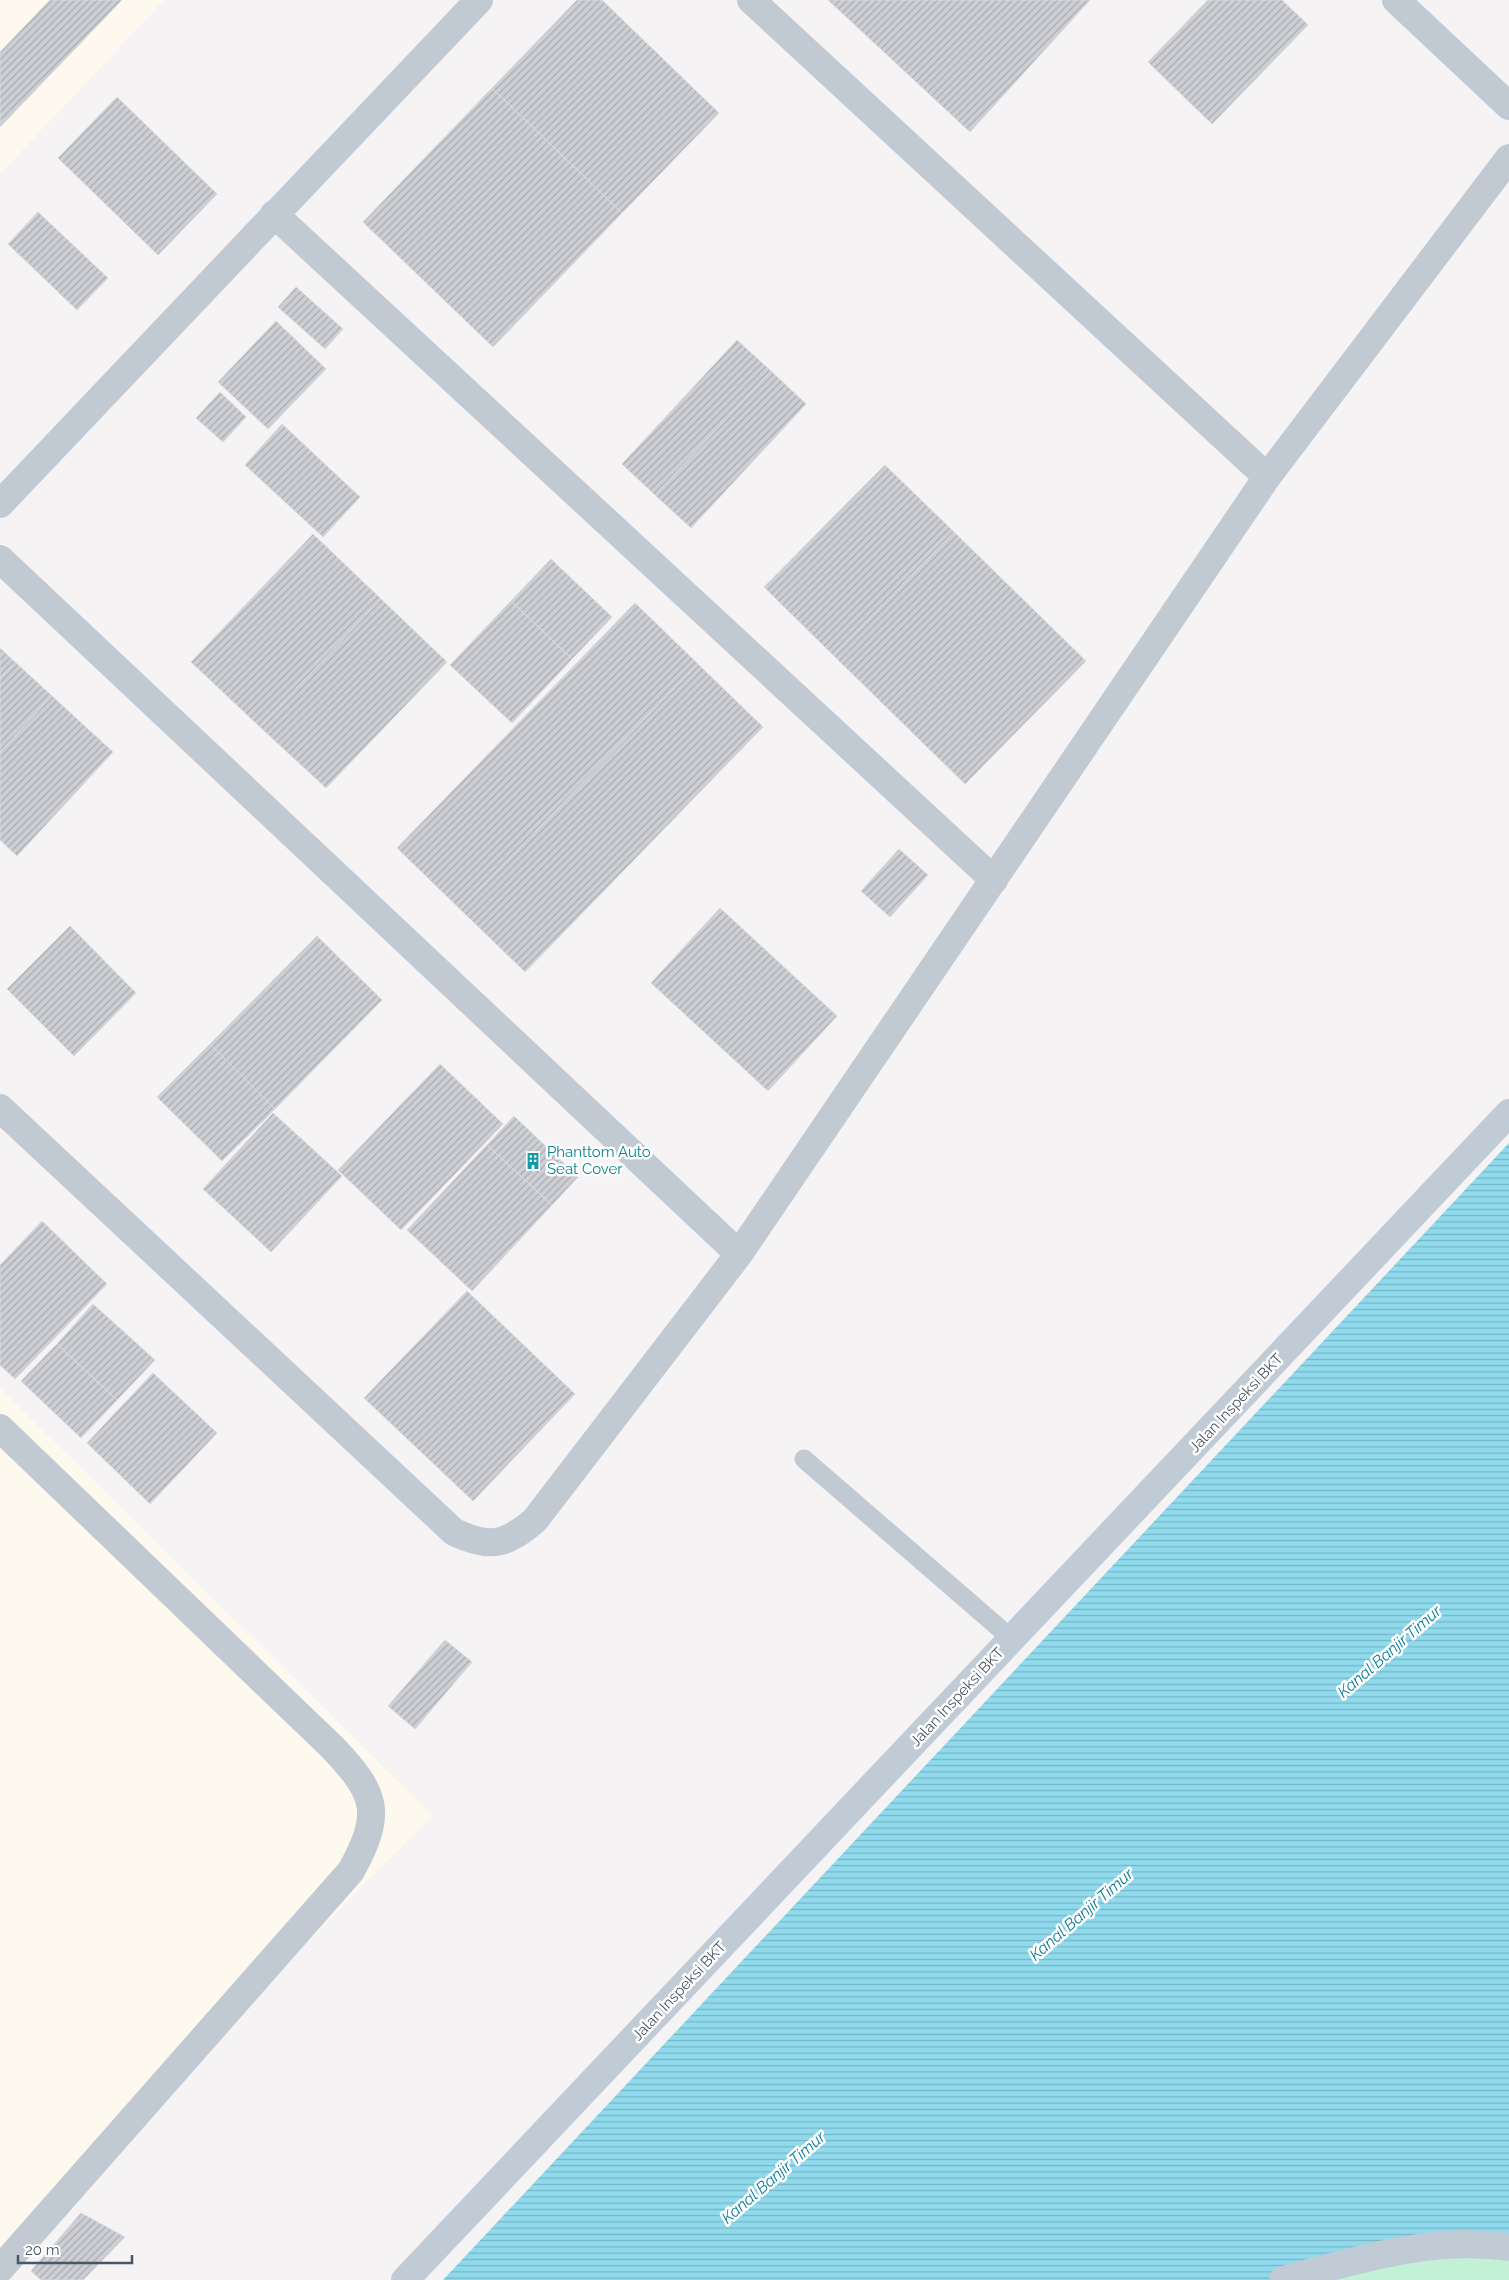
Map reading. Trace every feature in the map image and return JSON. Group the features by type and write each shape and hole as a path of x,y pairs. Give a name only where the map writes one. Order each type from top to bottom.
{"street":[{"path":"0,504 478,0"},
{"path":"752,0 1266,478"},
{"path":"1396,0 1509,106"},
{"path":"0,1108 454,1532 476,1542 499,1542 518,1534 535,1520 739,1254 1266,478 1509,158"},
{"path":"274,214 994,880"},
{"path":"0,559 739,1254"},
{"name":"Jalan Inspeksi BKT","path":"405,2280 1509,1113"},
{"path":"0,1428 339,1754 358,1775 366,1788 371,1817 370,1832 351,1871 1,2268"},
{"path":"1283,2280 1375,2255 1436,2245 1482,2243 1509,2247"}],"lane":[{"path":"804,1459 1012,1639"}],"shaded area":[{"path":"0,0 164,0 0,174"},
{"path":"0,1388 432,1815 0,2258"}],"green space":[{"path":"1509,2247 1509,2280 1283,2280"}],"water":[{"name":"Kanal Banjir Timur","path":"1509,1143 1509,2248 1283,2280 443,2280"}],"building":[{"path":"50,0 122,0 0,127 0,52"},
{"path":"577,0 602,0 719,113 622,213 492,88"},
{"path":"828,0 1090,0 970,132"},
{"path":"1208,0 1282,0 1308,25 1212,124 1148,62"},
{"path":"492,88 622,213 493,347 363,222"},
{"path":"117,97 217,194 158,255 58,158"},
{"path":"38,212 108,278 77,310 8,244"},
{"path":"296,287 343,329 325,349 278,307"},
{"path":"276,321 326,369 268,429 218,382"},
{"path":"737,340 771,371 655,495 622,464"},
{"path":"771,371 806,404 691,528 655,495"},
{"path":"220,392 246,417 223,442 196,418"},
{"path":"282,424 360,497 323,537 245,465"},
{"path":"885,465 954,532 833,655 764,587"},
{"path":"954,532 1086,661 965,784 833,655"},
{"path":"313,534 381,599 260,727 191,662"},
{"path":"551,559 612,617 572,659 511,601"},
{"path":"381,599 447,662 326,788 260,727"},
{"path":"511,601 572,659 512,723 450,665"},
{"path":"635,603 698,664 460,909 397,848"},
{"path":"0,648 15,662 0,678"},
{"path":"15,662 52,696 0,752 0,678"},
{"path":"698,664 763,727 525,972 460,909"},
{"path":"52,696 113,752 17,856 0,840 0,752"},
{"path":"899,849 928,875 890,917 861,891"},
{"path":"720,908 837,1016 768,1091 651,983"},
{"path":"70,926 136,993 74,1056 7,989"},
{"path":"317,936 382,1000 275,1109 210,1044"},
{"path":"210,1044 275,1109 222,1161 157,1097"},
{"path":"440,1064 503,1124 401,1230 338,1170"},
{"path":"273,1113 342,1176 271,1252 203,1189"},
{"name":"Phanttom Auto Seat Cover","path":"514,1116 578,1177 552,1205 487,1145"},
{"path":"487,1145 552,1205 472,1291 407,1230"},
{"path":"42,1221 107,1284 15,1379 0,1365 0,1265"},
{"path":"467,1291 575,1394 473,1501 364,1398"},
{"path":"93,1304 155,1360 117,1400 57,1344"},
{"path":"57,1344 117,1400 81,1438 21,1381"},
{"path":"153,1373 217,1433 150,1504 87,1443"},
{"path":"445,1640 472,1662 415,1729 388,1706"},
{"path":"81,2213 125,2237 83,2280 41,2280 31,2271"}],"place":[{"name":"Phanttom Auto Seat Cover","path":"533,1161"}]}
